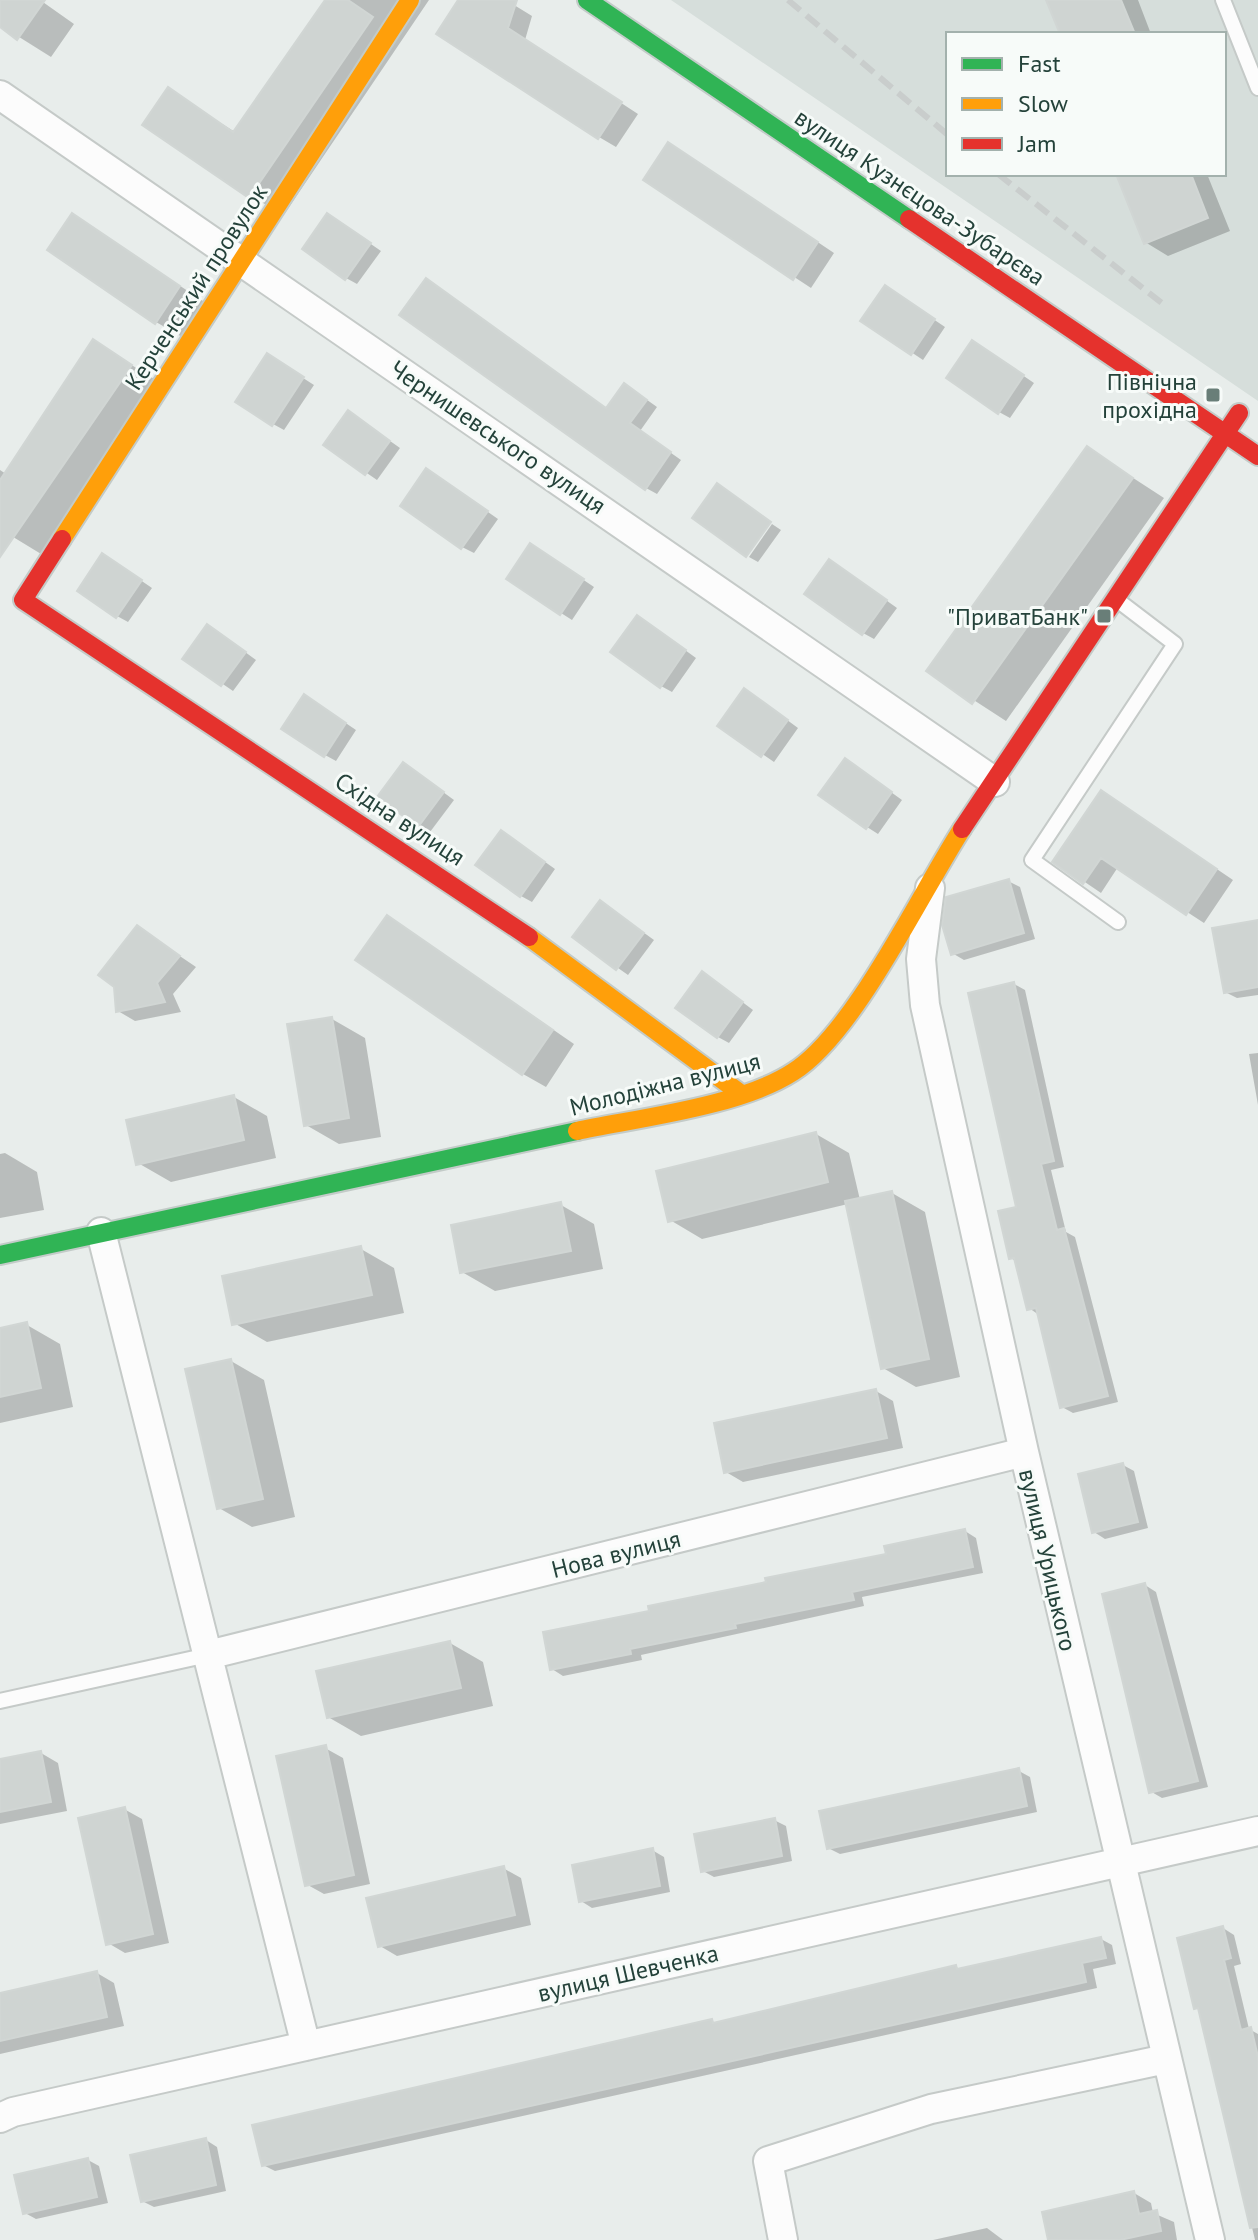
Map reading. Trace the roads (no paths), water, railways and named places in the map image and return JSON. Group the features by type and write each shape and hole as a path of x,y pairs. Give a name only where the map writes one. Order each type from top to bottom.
{"street":[{"name":"Керченський провулок","path":"23,600 410,0"},
{"name":"вулиця Кузнєцова-Зубарєва","path":"587,0 1258,456"},
{"name":"Чернишевського вулиця","path":"0,95 995,782"},
{"name":"Молодіжна вулиця","path":"0,1255 691,1107 776,1082 802,1067 824,1046 932,875 1226,433 1233,408 1258,425"},
{"name":"Східна вулиця","path":"23,600 483,903 740,1093"},
{"name":"вулиця Урицького","path":"932,875 921,959 925,1005 1118,1862 1210,2240"},
{"path":"101,1232 306,2046"},
{"name":"Нова вулиця","path":"208,1655 1024,1452"},
{"name":"вулиця Шевченка","path":"0,2118 13,2112 1258,1831"},
{"path":"783,2240 768,2161 931,2109 1166,2059"}],"lane":[{"path":"1223,0 1258,88"},
{"path":"1116,599 1175,644 1032,860 1118,922"},
{"path":"0,1701 208,1655"}],"railway":[{"path":"788,0 946,133"},
{"path":"1001,176 1163,304"}],"place":[{"name":"Північна прохідна","path":"1213,395"},
{"name":"\"ПриватБанк\"","path":"1104,616"}]}
